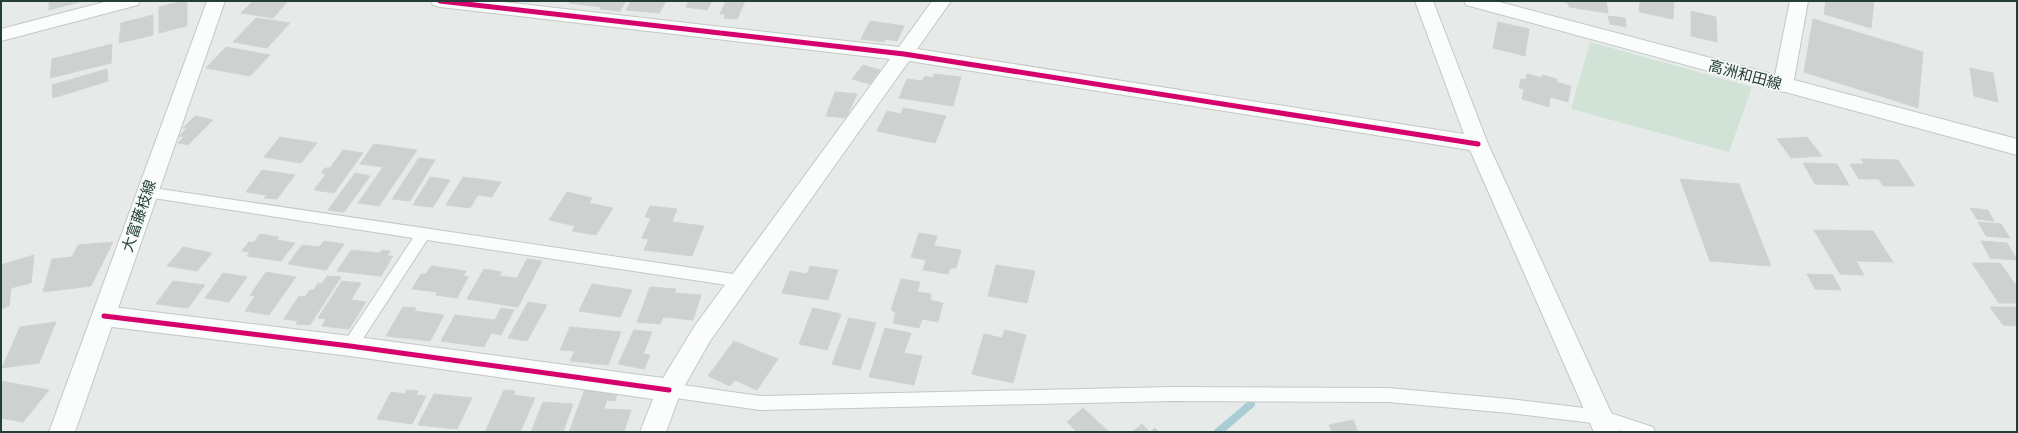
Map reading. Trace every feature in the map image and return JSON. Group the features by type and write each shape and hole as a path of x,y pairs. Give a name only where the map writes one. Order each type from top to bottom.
{"street":[{"path":"1,35 131,1"},
{"name":"大富藤枝線","path":"62,432 216,1"},
{"path":"440,1 560,8 904,54 1478,144"},
{"path":"653,432 669,390 702,334 942,1"},
{"path":"1424,1 1478,144 1604,425"},
{"name":"高洲和田線","path":"1473,1 2017,147"},
{"path":"1783,85 1799,1"},
{"path":"104,316 350,346 669,390"}],"lane":[{"path":"147,192 740,281"},
{"path":"350,346 424,234"},
{"path":"669,390 760,403 1172,394 1388,395 1509,406 1647,432"}],"green space":[{"path":"1590,42 1752,87 1729,152 1571,109"}],"building":[{"path":"49,1 83,1 49,10"},
{"path":"187,1 187,26 159,33 159,7"},
{"path":"253,1 288,1 273,18 241,13"},
{"path":"571,1 626,1 620,11 569,3"},
{"path":"631,1 666,1 659,13 626,10"},
{"path":"689,1 712,1 707,10 686,7"},
{"path":"726,1 745,1 737,19 724,18 725,14 720,14"},
{"path":"1562,1 1606,1 1608,13 1569,7 1568,3"},
{"path":"1640,1 1674,1 1673,19 1639,12"},
{"path":"1826,1 1874,1 1871,28 1824,14"},
{"path":"1691,11 1716,17 1717,42 1691,36"},
{"path":"153,15 153,35 119,43 121,23"},
{"path":"1608,16 1625,18 1626,27 1610,24"},
{"path":"256,18 290,23 267,48 233,42"},
{"path":"1813,19 1923,52 1918,108 1804,72"},
{"path":"870,21 904,26 897,41 885,39 884,42 861,39"},
{"path":"1498,22 1529,29 1525,56 1493,48"},
{"path":"112,44 111,63 50,78 52,59"},
{"path":"226,47 270,55 250,76 206,68"},
{"path":"863,65 880,70 870,84 852,79"},
{"path":"1970,68 1993,73 1998,102 1974,96"},
{"path":"107,69 108,81 53,98 52,85"},
{"path":"934,74 961,77 953,106 899,98 907,79 922,81 925,76 933,78"},
{"path":"1527,74 1542,78 1542,75 1557,79 1556,82 1571,86 1568,102 1550,97 1549,107 1522,99 1524,89 1519,88 1521,79 1526,80"},
{"path":"835,92 857,94 846,118 826,116"},
{"path":"903,108 946,116 935,143 877,131 887,111 901,114"},
{"path":"195,116 213,120 188,145 178,143 184,137 179,136 187,128 183,128"},
{"path":"280,137 317,143 301,163 264,157"},
{"path":"1807,137 1822,156 1791,158 1777,139"},
{"path":"374,144 417,150 379,206 358,203 383,167 360,164"},
{"path":"343,150 363,153 334,193 314,190 326,174 321,173 325,168 330,168"},
{"path":"419,158 435,160 410,201 392,199"},
{"path":"1861,159 1898,160 1915,186 1883,186 1879,179 1859,179 1850,164 1864,164"},
{"path":"1803,163 1837,164 1849,185 1815,184"},
{"path":"262,170 295,175 277,199 264,198 267,195 246,192"},
{"path":"355,173 370,176 344,212 328,210"},
{"path":"430,177 450,180 433,207 413,205"},
{"path":"463,177 501,182 492,197 478,195 470,208 446,205"},
{"path":"1680,179 1739,184 1771,266 1710,261"},
{"path":"567,192 592,198 589,203 613,208 596,235 572,231 575,226 549,220"},
{"path":"650,206 677,209 672,222 704,226 692,256 644,250 649,239 642,238 651,218 645,217"},
{"path":"1970,208 1988,210 1994,221 1977,219"},
{"path":"1978,222 2001,224 2010,238 1986,236"},
{"path":"1814,230 1873,231 1893,262 1856,261 1864,275 1840,274"},
{"path":"919,233 937,236 934,246 961,250 956,268 950,268 948,274 923,270 926,260 911,257"},
{"path":"260,234 278,237 277,240 295,243 281,261 247,256 250,252 242,251 249,242 254,242"},
{"path":"324,241 344,244 326,270 288,264 302,245 319,247"},
{"path":"1981,241 2007,243 2017,260 1990,258"},
{"path":"113,242 91,286 43,292 52,259 72,257 78,245"},
{"path":"183,247 212,253 197,271 167,266"},
{"path":"351,250 380,253 382,250 390,251 387,256 393,256 381,276 337,271"},
{"path":"34,255 31,283 11,288 9,306 1,309 1,265"},
{"path":"527,259 542,261 518,307 467,299 484,269 502,272 499,276 517,278"},
{"path":"1972,263 2000,263 2017,287 2017,303 1999,303"},
{"path":"996,265 1035,271 1027,303 988,296"},
{"path":"431,266 466,271 463,276 468,277 457,298 436,295 437,292 412,289 421,274 426,274"},
{"path":"810,266 838,270 828,300 782,293 790,271 807,274"},
{"path":"266,272 296,277 269,315 245,311 255,296 250,295"},
{"path":"223,273 247,277 229,302 205,298"},
{"path":"1807,274 1833,275 1841,290 1815,289"},
{"path":"327,276 341,277 310,325 296,324 298,321 284,319 299,296 305,297 310,290 314,290 318,283 322,284"},
{"path":"901,279 920,282 917,292 931,294 930,300 943,303 938,322 922,319 919,328 893,323 896,313 891,310"},
{"path":"173,281 205,285 188,308 156,304"},
{"path":"342,281 361,283 351,300 366,302 349,329 322,326 326,319 318,318"},
{"path":"592,284 632,290 620,317 579,311"},
{"path":"650,287 676,289 674,293 701,295 693,320 663,317 660,324 637,322"},
{"path":"528,302 547,305 527,341 508,338"},
{"path":"403,307 416,308 414,311 444,315 430,341 386,336"},
{"path":"1990,307 2017,307 2017,326 2003,325"},
{"path":"501,308 514,310 501,335 491,333 484,347 441,341 455,315 495,320"},
{"path":"813,308 841,314 827,350 799,344"},
{"path":"849,318 876,323 860,370 832,364"},
{"path":"56,322 39,363 2,368 20,327"},
{"path":"570,327 621,332 608,365 570,361 575,351 560,350"},
{"path":"885,328 911,333 904,353 922,356 914,385 869,377"},
{"path":"634,330 652,332 643,354 650,355 644,369 618,364"},
{"path":"1005,330 1026,335 1013,383 972,374 984,334 1002,338"},
{"path":"734,341 778,359 757,390 735,380 730,386 708,376"},
{"path":"1,381 49,390 23,422 1,418"},
{"path":"585,389 618,391 615,401 607,400 604,409 631,410 624,432 569,432"},
{"path":"407,390 418,391 416,395 426,396 412,424 377,419 391,392 405,394"},
{"path":"504,390 515,391 513,395 535,398 520,432 485,432"},
{"path":"434,394 472,398 457,429 418,425"},
{"path":"543,402 573,404 563,432 531,432"},
{"path":"1083,408 1109,432 1077,432 1067,422"},
{"path":"1353,420 1358,432 1332,432 1329,425"},
{"path":"1142,424 1150,432 1132,432"},
{"path":"1155,428 1159,432 1150,432"}],"waterway":[{"path":"1218,432 1251,404"}],"cycle path":[{"path":"440,1 904,54 1478,144"},
{"path":"104,316 350,346 669,390"}]}
